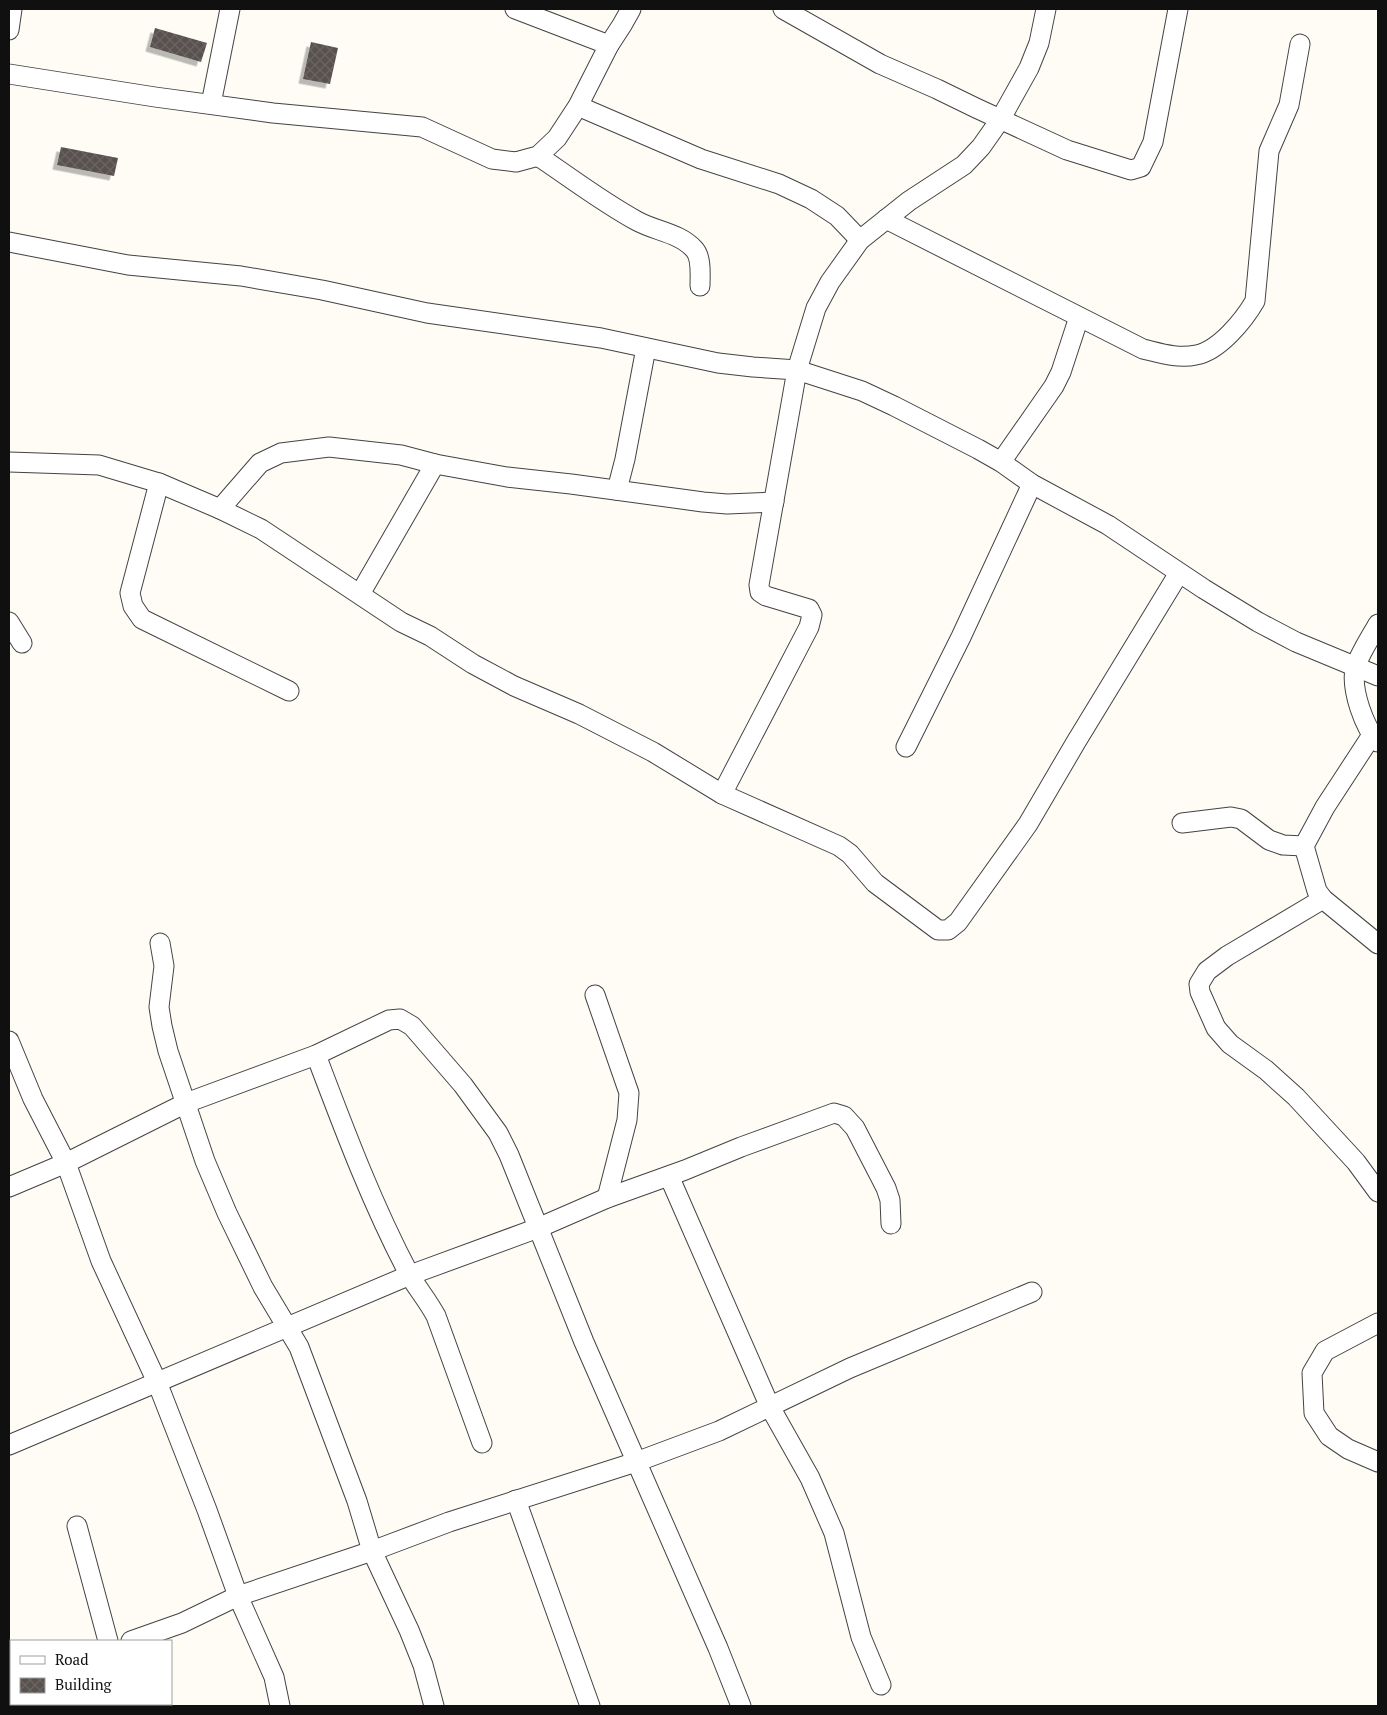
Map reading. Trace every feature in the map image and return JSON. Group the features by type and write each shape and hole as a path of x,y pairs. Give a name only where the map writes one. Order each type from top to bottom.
{"street":[{"path":"9,30 12,9"},
{"path":"211,104 230,9"},
{"path":"515,9 609,45"},
{"path":"9,74 155,97 283,114 422,127 492,159 516,162 538,156 557,138 578,106 609,45 631,9"},
{"path":"783,9 880,64 1000,120 1067,150 1131,170 1141,167 1153,142 1178,9"},
{"path":"722,794 809,627 812,615 809,609 766,596 760,592 759,586 797,370 816,308 830,282 860,240 909,201 964,165 981,147 1000,120 1029,68 1039,43 1046,9"},
{"path":"886,219 1142,349 1173,356 1197,355 1215,347 1245,318 1255,301 1269,152 1289,105 1300,44"},
{"path":"578,106 701,159 779,184 811,199 837,216 860,240"},
{"path":"538,156 614,208 640,222 683,240 696,251 699,263 700,286"},
{"path":"9,242 128,265 242,276 322,290 427,313 543,328 718,363 753,368 797,370 862,391 1001,462 1032,484 1108,525 1179,573 1258,622 1296,642 1378,676"},
{"path":"1001,462 1054,386 1061,372 1079,317"},
{"path":"617,490 625,459 646,348"},
{"path":"220,509 260,463 281,453 329,447 402,455 435,464 507,477 711,503 774,502"},
{"path":"9,462 99,465 159,483 261,529 401,622 430,636 473,664 522,690 579,714 653,752 722,794 839,846 850,854 875,883 938,930 948,930 958,922 1028,824 1179,573"},
{"path":"360,594 435,464"},
{"path":"159,483 130,594 133,606 142,619 289,691"},
{"path":"906,747 961,637 1032,484"},
{"path":"9,622 22,643"},
{"path":"1378,624 1355,667 1354,686 1375,738 1324,807 1304,846 1317,891 1323,900 1378,944"},
{"path":"1182,823 1232,817 1241,819 1269,840 1283,845 1304,846"},
{"path":"1323,900 1227,956 1207,971 1200,984 1200,992 1216,1028 1230,1044 1266,1070 1296,1097 1356,1162 1378,1192"},
{"path":"160,944 164,966 160,1007 162,1026 168,1051 205,1161 227,1213 263,1287 299,1347 357,1501 372,1551 409,1630 423,1665 434,1706"},
{"path":"595,995 629,1093 627,1120 607,1198"},
{"path":"9,1187 66,1163 186,1103 316,1055 389,1020 400,1019 412,1026 463,1085 498,1133 741,1706"},
{"path":"9,1041 34,1099 66,1163 102,1261 157,1382 238,1596 274,1677 280,1706"},
{"path":"316,1055 355,1158 410,1276 436,1316 482,1443"},
{"path":"10,1440 157,1382 410,1276 538,1228 607,1198 834,1113 844,1116 855,1128 886,1188 890,1200 891,1224"},
{"path":"669,1176 770,1407 810,1478 834,1533 861,1637 882,1685"},
{"path":"134,1640 182,1623 238,1596 372,1551 449,1522 636,1462 719,1431 850,1368 1032,1292"},
{"path":"1378,1323 1325,1351 1312,1373 1314,1412 1329,1436 1348,1449 1378,1462"},
{"path":"516,1500 590,1706"},
{"path":"77,1526 108,1640"}],"building":[{"path":"155,28 207,43 201,62 150,47"},
{"path":"311,42 338,48 330,84 303,79"},
{"path":"61,147 118,158 114,176 57,165"}]}
